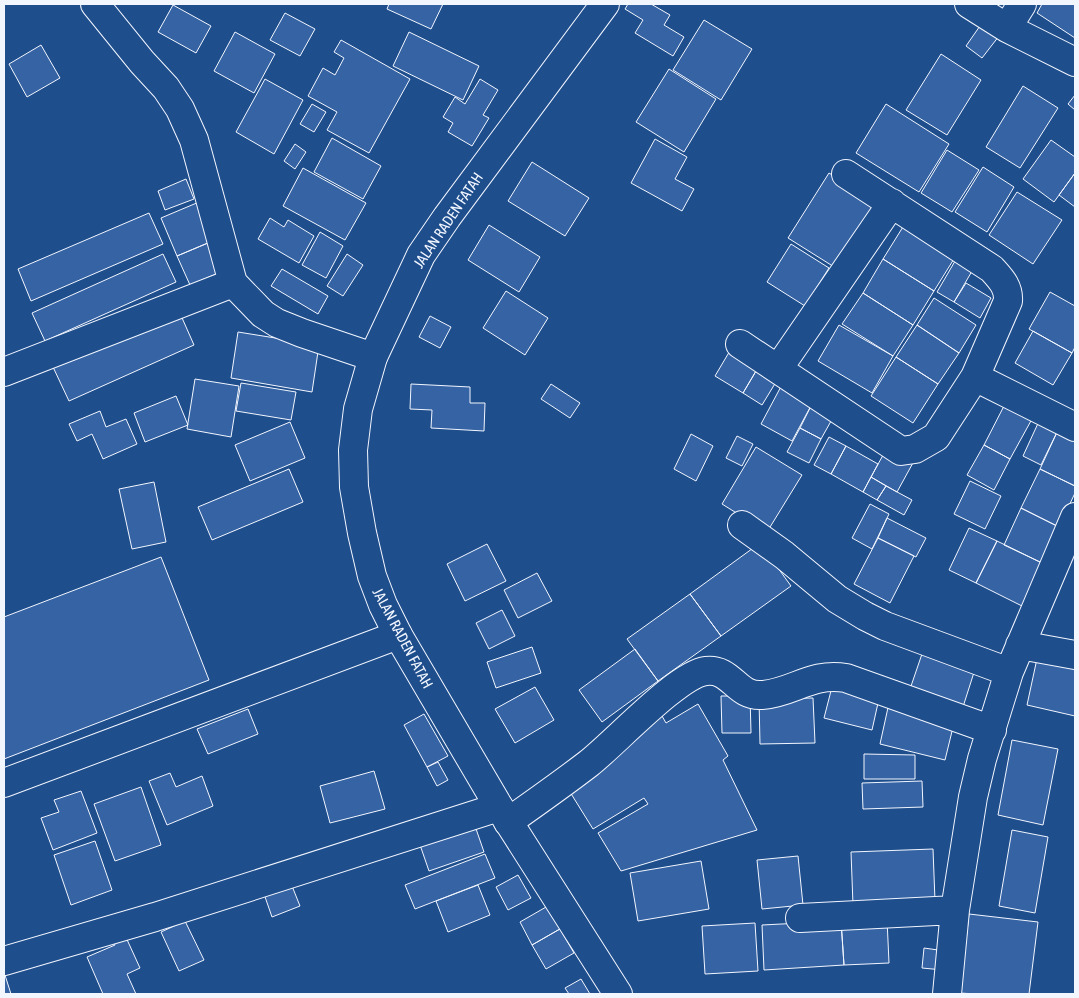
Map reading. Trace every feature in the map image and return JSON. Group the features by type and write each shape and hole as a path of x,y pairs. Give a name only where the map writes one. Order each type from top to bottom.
{"main road":[{"path":"96,4 142,62 166,88 180,109 194,140 233,283 263,314 277,322 302,333 373,357"},
{"name":"JALAN RADEN FATAH","path":"605,4 421,256 373,357 358,409 352,450 354,486 362,533 372,576 383,606 503,814 618,994"},
{"path":"969,4 1007,28 1075,62"},
{"path":"1007,28 1022,4"},
{"path":"740,344 901,451 915,449 936,437 975,377 1008,301 1006,285 992,268 846,174"},
{"path":"778,369 892,203"},
{"path":"4,372 233,283"},
{"path":"975,377 1075,427"},
{"path":"947,994 955,910 973,797 982,759 1009,672 1075,517"},
{"path":"742,525 784,555 837,599 865,616 885,626 1009,672"},
{"path":"4,783 398,635"},
{"path":"1020,645 1075,655"},
{"path":"4,961 503,814 588,764 680,683 699,672 715,670 722,673 744,692 752,695 772,694 821,677 835,676 846,678 992,730"},
{"path":"800,918 955,910"}],"building":[{"path":"389,4 443,4 431,29 387,9"},
{"path":"628,4 651,4 670,15 664,25 684,37 673,56 635,33 643,20 625,9"},
{"path":"1042,4 1075,4 1075,38 1037,13"},
{"path":"173,5 211,26 196,53 158,32"},
{"path":"285,13 315,29 300,56 270,40"},
{"path":"704,20 752,49 721,100 673,70"},
{"path":"982,23 999,36 982,58 966,46"},
{"path":"235,32 275,54 254,93 214,71"},
{"path":"409,32 479,66 463,100 393,66"},
{"path":"341,40 410,79 369,153 327,130 337,112 308,96 323,68 335,75 344,58 334,52"},
{"path":"41,45 60,78 27,97 9,64"},
{"path":"941,54 981,80 947,135 906,110"},
{"path":"669,69 716,99 684,152 636,122"},
{"path":"265,79 303,100 274,154 236,132"},
{"path":"480,79 498,90 483,115 489,118 472,146 448,132 453,123 443,117 455,97 465,104"},
{"path":"1023,86 1058,108 1020,168 986,147"},
{"path":"1075,95 1075,110 1068,104"},
{"path":"312,104 326,112 314,132 300,124"},
{"path":"886,104 949,144 919,192 856,153"},
{"path":"332,138 381,166 363,199 314,172"},
{"path":"655,139 687,157 675,179 694,189 682,211 631,183"},
{"path":"1051,140 1075,157 1075,173 1054,202 1023,179"},
{"path":"295,144 306,152 295,169 284,161"},
{"path":"947,150 979,170 952,212 921,193"},
{"path":"532,162 589,198 565,236 508,201"},
{"path":"983,167 1014,187 987,232 955,212"},
{"path":"303,168 366,203 345,240 283,206"},
{"path":"829,173 880,205 839,270 788,238"},
{"path":"1075,173 1075,207 1059,195"},
{"path":"186,179 194,199 165,210 158,191"},
{"path":"1017,192 1062,220 1033,264 989,235"},
{"path":"199,202 215,240 177,256 161,218"},
{"path":"149,213 163,244 31,301 18,269"},
{"path":"270,218 284,227 288,220 314,236 299,263 258,239"},
{"path":"906,222 957,254 934,291 883,259"},
{"path":"489,225 540,257 519,292 468,260"},
{"path":"320,232 343,246 326,278 302,265"},
{"path":"215,240 228,269 190,285 177,256"},
{"path":"791,244 829,268 805,306 767,282"},
{"path":"163,254 176,282 45,341 32,313"},
{"path":"347,254 363,265 343,296 327,286"},
{"path":"958,256 975,266 954,302 937,292"},
{"path":"883,259 934,291 913,325 863,293"},
{"path":"282,269 328,296 318,314 271,286"},
{"path":"966,283 991,298 980,318 954,302"},
{"path":"506,291 548,318 525,355 483,328"},
{"path":"1050,292 1075,306 1075,347 1072,353 1029,329"},
{"path":"863,293 913,325 893,356 842,324"},
{"path":"934,298 976,325 959,353 917,325"},
{"path":"179,311 194,345 69,401 53,367"},
{"path":"430,316 451,327 440,348 419,337"},
{"path":"839,325 893,356 872,393 818,361"},
{"path":"917,325 959,353 938,384 896,357"},
{"path":"1033,331 1072,353 1053,385 1015,363"},
{"path":"238,332 319,345 312,392 231,378"},
{"path":"731,349 759,366 743,393 715,376"},
{"path":"896,357 938,384 913,423 871,396"},
{"path":"759,366 779,377 762,405 743,393"},
{"path":"195,379 239,386 231,437 187,429"},
{"path":"785,379 813,402 792,441 761,424"},
{"path":"241,383 296,392 291,420 236,411"},
{"path":"411,384 470,387 470,403 485,403 484,431 431,428 432,410 410,409"},
{"path":"551,384 580,403 570,418 541,399"},
{"path":"176,396 188,425 145,442 134,413"},
{"path":"813,402 835,414 821,439 800,428"},
{"path":"1005,404 1032,419 1010,459 984,445"},
{"path":"100,411 106,427 126,419 137,444 103,459 92,434 77,441 69,424"},
{"path":"1040,419 1059,428 1041,465 1023,456"},
{"path":"290,422 305,458 250,481 235,445"},
{"path":"800,428 821,439 809,463 787,452"},
{"path":"1059,428 1075,436 1075,486 1040,469"},
{"path":"691,434 713,446 696,481 674,469"},
{"path":"737,436 753,444 742,466 726,458"},
{"path":"829,437 846,446 831,474 814,465"},
{"path":"984,445 1010,459 994,490 967,475"},
{"path":"846,446 878,464 863,492 831,474"},
{"path":"888,446 914,461 897,492 871,477"},
{"path":"756,447 802,475 767,532 722,504"},
{"path":"289,469 303,502 212,540 198,507"},
{"path":"1040,469 1075,486 1075,493 1059,527 1021,508"},
{"path":"871,477 886,486 877,500 863,492"},
{"path":"970,481 1001,496 985,529 954,514"},
{"path":"154,482 166,542 132,549 119,489"},
{"path":"886,486 912,500 904,515 877,500"},
{"path":"870,504 889,514 872,549 852,538"},
{"path":"1021,508 1059,527 1042,563 1004,545"},
{"path":"887,518 926,538 916,557 878,538"},
{"path":"969,528 997,541 976,583 949,570"},
{"path":"878,538 914,556 890,603 854,584"},
{"path":"997,541 1042,563 1022,606 976,583"},
{"path":"760,543 791,586 721,636 690,594"},
{"path":"487,544 506,581 465,601 447,564"},
{"path":"161,557 209,680 4,759 4,617"},
{"path":"537,573 552,601 518,618 504,590"},
{"path":"690,594 721,636 658,681 627,639"},
{"path":"502,610 515,636 489,649 476,623"},
{"path":"532,647 541,673 496,688 487,662"},
{"path":"924,648 976,666 962,710 909,692"},
{"path":"635,649 658,681 602,722 579,690"},
{"path":"1038,654 1075,662 1075,716 1027,705"},
{"path":"833,683 880,694 872,730 824,718"},
{"path":"535,687 554,720 515,743 495,709"},
{"path":"721,696 750,696 751,733 722,733"},
{"path":"813,698 815,743 760,744 759,699"},
{"path":"889,703 955,719 945,760 880,744"},
{"path":"698,704 728,756 723,760 757,830 621,871 598,833 648,804 644,798 593,829 565,784 658,709 666,723"},
{"path":"248,709 258,734 208,754 197,729"},
{"path":"424,714 448,756 427,767 404,725"},
{"path":"1012,740 1058,749 1043,825 998,815"},
{"path":"864,754 915,755 915,779 864,779"},
{"path":"438,762 448,780 437,786 427,767"},
{"path":"374,771 385,809 330,823 320,786"},
{"path":"170,773 176,787 202,776 213,806 167,825 149,781"},
{"path":"922,781 923,807 863,809 862,783"},
{"path":"141,787 161,845 115,861 94,804"},
{"path":"81,791 97,833 53,850 41,818 59,812 54,800"},
{"path":"474,823 484,852 429,871 419,842"},
{"path":"1012,830 1048,837 1035,913 999,906"},
{"path":"95,841 112,890 71,905 54,855"},
{"path":"933,849 935,901 853,905 851,852"},
{"path":"485,854 495,878 415,909 405,885"},
{"path":"798,856 803,905 762,909 757,860"},
{"path":"701,861 709,909 638,921 630,873"},
{"path":"518,875 531,898 508,910 496,887"},
{"path":"290,881 300,906 272,917 263,891"},
{"path":"478,885 490,915 448,932 436,901"},
{"path":"553,903 565,926 532,945 520,922"},
{"path":"969,914 1038,922 1029,994 960,993"},
{"path":"887,919 889,963 844,965 841,921"},
{"path":"185,921 204,960 179,971 161,932"},
{"path":"841,921 844,965 764,970 762,925"},
{"path":"755,923 758,971 705,974 702,926"},
{"path":"560,929 574,953 546,969 532,945"},
{"path":"124,933 140,968 127,974 136,994 103,994 87,957 115,945 112,938"},
{"path":"924,948 945,951 943,970 922,968"},
{"path":"4,972 11,994 4,994"},
{"path":"581,979 590,994 569,994 565,988"}]}
